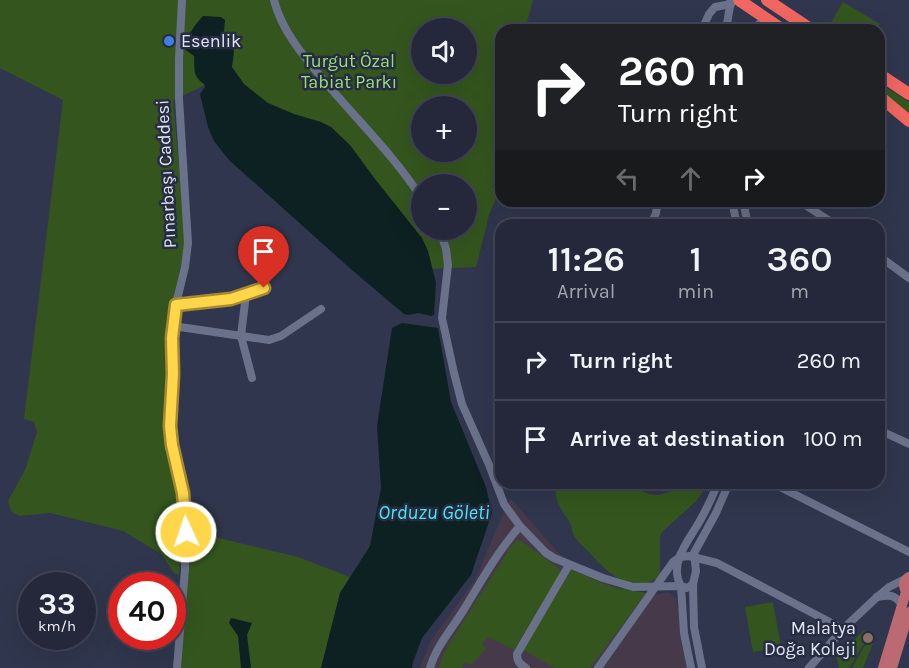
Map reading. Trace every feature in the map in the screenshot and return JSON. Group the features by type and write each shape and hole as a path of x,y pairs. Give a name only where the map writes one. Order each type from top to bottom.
{"highway":[{"path":"767,0 803,24"},
{"path":"734,1 774,24"},
{"path":"885,78 909,94"},
{"path":"885,101 909,121"}],"main road":[{"path":"892,668 906,608 907,586"},
{"path":"883,668 906,608"}],"street":[{"name":"Pınarbaşı Caddesi","path":"177,668 185,569 186,518 182,485 170,436 170,418 173,326 188,243 179,99 182,0"},
{"path":"274,0 303,56 411,183"},
{"path":"705,24 715,7 734,1"},
{"path":"728,24 734,1"},
{"path":"759,24 766,18"},
{"path":"808,207 827,219"},
{"path":"443,240 448,265 442,318 460,398 495,480"},
{"path":"885,260 909,278"},
{"path":"176,305 231,299 264,288"},
{"path":"246,294 241,336 252,378"},
{"path":"173,326 264,340 276,339 321,309"},
{"path":"885,433 909,444"},
{"path":"498,489 504,504 520,526 546,553 569,565 633,588 681,585 687,588 693,584"},
{"path":"691,668 684,633 681,585 677,567 682,550 702,519 715,489"},
{"path":"696,572 694,557 696,548 726,489"},
{"path":"784,489 909,552"},
{"path":"430,668 441,643 507,541 520,526"},
{"path":"598,668 654,587 673,562 680,557 694,557 710,561 843,629"},
{"path":"702,668 694,627 693,584 696,572 702,563 710,561"},
{"path":"526,668 519,664 517,654 569,565"},
{"path":"809,668 843,629 889,587 907,586"},
{"path":"880,595 897,598 906,608"}],"shaded area":[{"path":"510,498 562,557 631,596 669,593 676,598 688,668 420,668 430,642 475,580"}],"green space":[{"name":"Turgut Özal Tabiat Parkı","path":"0,0 533,0 527,24 495,24 495,183 492,186 495,200 476,267 425,269 225,76 173,100 187,255 183,255 170,316 164,436 182,513 179,572 173,572 161,554 123,531 50,513 19,516 11,511 8,501 25,470 37,432 34,422 24,419 63,100 0,68"},
{"path":"843,2 880,24 833,24 831,23"},
{"path":"885,87 909,102 909,117 885,99"},
{"path":"555,489 638,489 659,495 675,489 705,489 696,501 662,532 660,576 639,584 621,580 604,568 573,534 570,522 558,502"},
{"path":"186,530 298,557 350,577 340,593 321,668 177,668 178,650 186,650 186,572 183,572"},
{"path":"517,540 560,569 559,581 514,650 488,637 482,644 486,649 471,665 465,662 462,666 464,668 439,668 444,652"},
{"path":"571,570 612,587 646,593 590,668 555,668 523,650"},
{"path":"773,602 781,647 753,652 745,607"},
{"path":"864,630 870,634 849,668 839,668 837,658"},
{"path":"871,635 875,638 863,668 852,668"}],"water":[{"path":"203,16 221,17 225,20 224,32 234,52 232,67 244,84 268,103 331,127 350,145 411,224 411,240 423,240 436,283 432,316 418,313 404,314 229,160 214,141 208,127 200,94 205,87 196,75 194,56 183,48"},
{"name":"Orduzu Göleti","path":"402,323 438,328 451,402 486,487 492,513 471,575 422,638 412,668 321,668 340,593 370,546 381,488 377,426 392,328"},
{"path":"231,618 252,623 247,635 251,668 241,668 238,636 229,623"}],"place":[{"name":"Esenlik","path":"169,41"},
{"name":"Malatya Doğa Koleji","path":"868,638"}],"route":[{"path":"186,532 183,493 170,436 172,338 175,308 176,305 231,299 264,288"}]}
